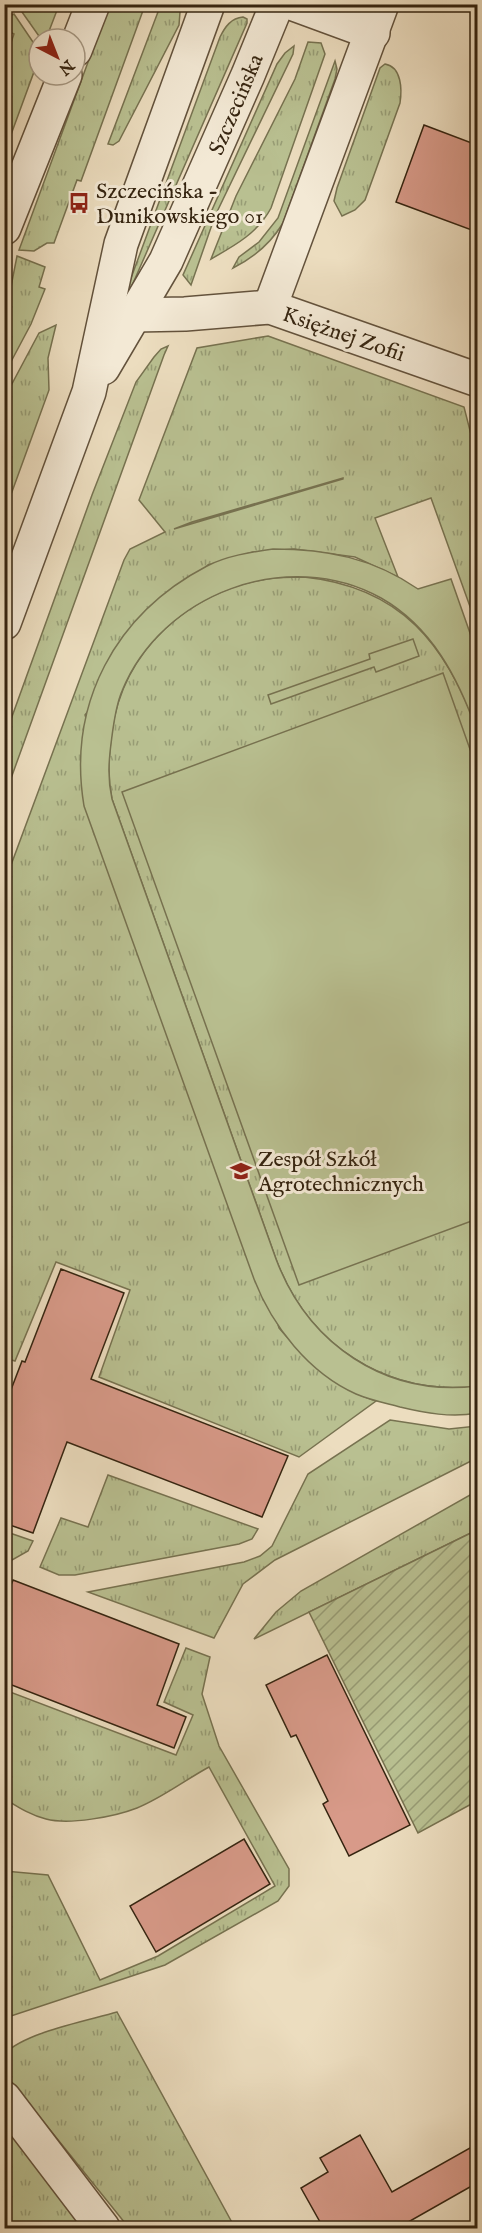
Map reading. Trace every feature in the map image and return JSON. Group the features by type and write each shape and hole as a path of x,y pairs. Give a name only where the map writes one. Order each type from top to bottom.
{"street":[{"path":"84,27 93,4"},
{"name":"Szczecińska","path":"4,623 89,392 121,244 208,4"},
{"name":"Szczecińska","path":"89,392 166,261 277,4"},
{"path":"270,307 377,19 294,4"},
{"path":"4,228 60,87"},
{"name":"Księżnej Zofii","path":"134,315 184,314 270,307 477,380"},
{"path":"4,2098 103,2229"}],"green space":[{"path":"161,4 177,5 180,12 179,25 119,141 113,145 108,144"},
{"path":"36,5 59,5 51,27 33,27 22,12"},
{"path":"109,5 145,5 81,181 77,180 54,243 47,243 34,251 19,250 79,87 87,87 87,65"},
{"path":"14,14 27,33 28,87 5,151 5,60 14,34 5,30 5,18"},
{"path":"243,17 247,19 247,23 127,297 124,297 220,37 229,24"},
{"path":"308,42 321,43 325,54 271,208 252,232 211,259 236,196 295,79"},
{"path":"294,46 293,54 215,216 191,285 183,275 277,64"},
{"path":"335,61 337,69 335,79 283,223 261,249 248,260 233,268 239,257 259,242 278,218"},
{"path":"385,64 391,66 398,74 401,86 400,103 365,200 355,210 342,216 334,201 337,188 380,68"},
{"path":"17,256 45,267 39,287 45,289 31,324 5,373 5,317"},
{"path":"56,325 48,358 49,390 5,511 5,397 39,333"},
{"path":"268,336 464,407 477,458 477,626 431,498 375,518 398,577 355,557 294,549 253,552 208,565 85,715 279,1328 322,1372 347,1389 376,1401 299,1457 99,1377 130,1290 56,1262 15,1361 5,1358 4,884 124,560 130,549 165,532 139,500 197,348","holes":["343,479 174,529 192,522"]},
{"path":"168,346 5,795 5,736 92,495 136,382 161,349"},
{"path":"273,549 331,553 349,557 384,570 418,589 451,579 477,653 477,731 452,673 441,655 415,624 399,610 381,598 345,583 307,577 268,579 231,589 197,605 166,628 141,657 122,691 115,713 109,768 112,799 276,1259 290,1289 308,1316 329,1339 354,1358 381,1373 411,1383 443,1387 477,1386 477,1413 448,1415 429,1413 383,1403 356,1394 323,1374 308,1361 282,1331 254,1279 84,806 81,768 83,732 91,698 105,666 123,636 147,609 175,586 207,566 230,557"},
{"path":"304,577 338,583 368,593 393,607 415,625 451,672 478,731 478,1386 444,1387 412,1383 382,1373 354,1358 329,1339 308,1316 290,1289 276,1259 112,799 109,765 112,731 119,702 130,675 145,651 164,630 187,611 211,597 238,586 267,579"},
{"path":"413,639 419,656 376,672 374,667 271,704 268,695 370,659 369,654"},
{"path":"443,673 477,769 477,1219 299,1285 122,792"},
{"path":"390,1420 449,1429 477,1426 477,1458 275,1560 243,1584 214,1638 88,1592 244,1562 260,1556 272,1546 308,1474"},
{"path":"108,1475 258,1529 252,1539 239,1544 75,1575 59,1575 40,1567 61,1518 88,1527"},
{"path":"477,1491 477,1530 254,1639 276,1612 301,1591"},
{"path":"477,1530 477,1801 418,1833 309,1612"},
{"path":"4,1531 33,1541 28,1551 5,1564"},
{"path":"186,1648 210,1657 202,1694 219,1746 289,1869 289,1886 278,1901 165,1965 5,2018 5,1871 48,1875 100,1980 158,1956 275,1886 209,1767 146,1804 92,1819 56,1821 46,1819 29,1813 5,1799 5,1690 176,1755 193,1715 164,1702"},
{"path":"117,2012 235,2228 129,2228 5,2074 4,2054 14,2046 41,2033"},
{"path":"4,2121 85,2228 5,2228"}],"building":[{"path":"424,125 477,145 477,232 396,202"},
{"path":"61,1269 124,1293 91,1379 288,1456 262,1517 67,1442 33,1533 4,1523 4,1408 22,1361 25,1362"},
{"path":"13,1580 179,1644 157,1705 186,1717 174,1748 4,1682 4,1604"},
{"path":"327,1655 410,1825 349,1856 323,1804 328,1801 296,1735 291,1737 266,1685"},
{"path":"244,1839 270,1884 156,1952 130,1906"},
{"path":"360,2135 392,2192 477,2144 477,2183 396,2229 324,2229 301,2188 328,2172 320,2158"}],"place":[{"name":"Szczecińska - Dunikowskiego 01","path":"79,203"},
{"name":"Zespół Szkół Agrotechnicznych","path":"241,1171"}]}
